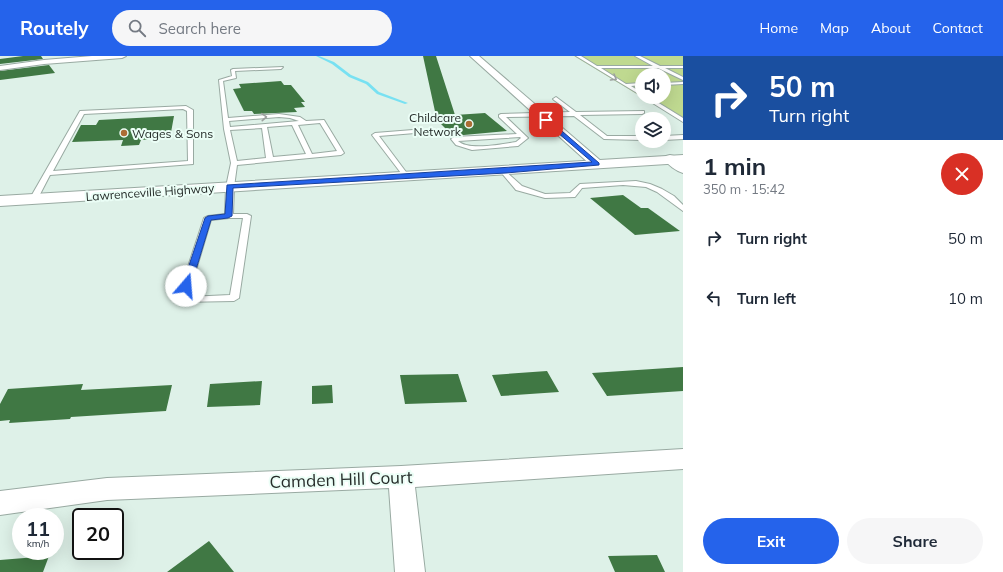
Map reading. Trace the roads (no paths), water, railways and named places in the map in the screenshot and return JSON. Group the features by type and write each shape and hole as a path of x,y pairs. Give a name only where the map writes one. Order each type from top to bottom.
{"main road":[{"name":"Lawrenceville Highway","path":"0,202 677,159"}],"street":[{"path":"0,68 67,58 122,56"},
{"path":"474,56 597,164"},
{"path":"677,159 683,169"},
{"name":"Camden Hill Court","path":"0,504 107,489 401,477 683,459"},
{"path":"401,477 410,572"}],"lane":[{"path":"578,56 635,91"},
{"path":"637,56 683,78"},
{"path":"596,67 683,67"},
{"path":"234,77 233,70 281,68"},
{"path":"228,216 230,187 234,163 227,129 221,80 241,77"},
{"path":"671,84 683,83"},
{"path":"625,85 635,84"},
{"path":"556,99 606,138 635,138"},
{"path":"657,104 683,120"},
{"path":"32,200 47,173 82,112 184,107 190,110 191,164 47,173"},
{"path":"522,135 454,139 458,144 472,148 518,144 525,138 522,135 501,116 635,112"},
{"path":"226,120 286,115 298,118 304,122"},
{"path":"227,129 322,121 341,153 234,163"},
{"path":"294,123 310,156"},
{"path":"264,125 270,160"},
{"path":"406,176 375,135 413,132"},
{"path":"671,138 683,137"},
{"path":"503,171 519,188 545,196 572,195 580,186 635,182 645,184 658,188 683,210"},
{"path":"228,216 247,216 234,298 182,300 208,218 228,216"}],"waterway":[{"path":"317,56 333,63 350,76 367,83 378,93 406,103"}],"place":[{"name":"Childcare Network","path":"469,124"},
{"name":"Wages & Sons","path":"124,133"}]}
